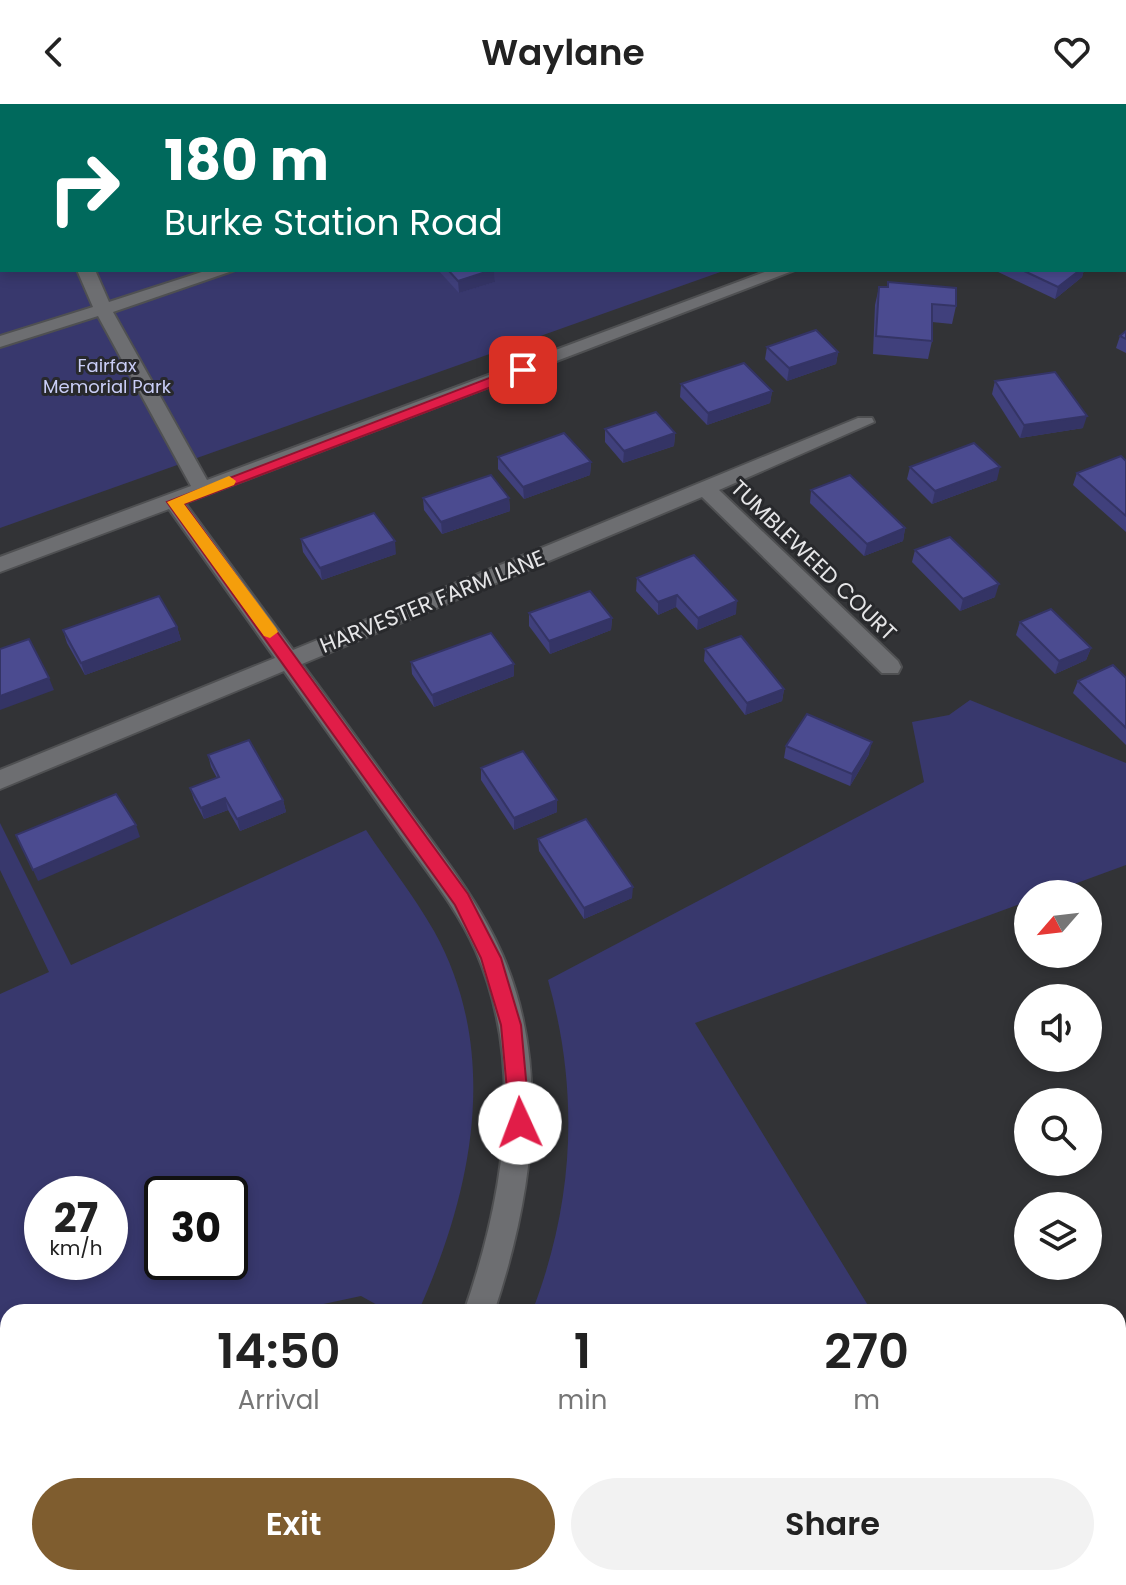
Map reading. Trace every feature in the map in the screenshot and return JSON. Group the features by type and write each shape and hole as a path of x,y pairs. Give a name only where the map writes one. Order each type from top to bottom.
{"street":[{"path":"87,272 103,309 203,491"},
{"path":"0,342 220,272"},
{"path":"0,565 781,272"},
{"name":"HARVESTER FARM LANE","path":"0,780 865,422"},
{"name":"TUMBLEWEED COURT","path":"705,488 890,667"},
{"path":"174,502 291,659 461,900 491,958 511,1025 520,1123 508,1225 482,1304"}],"green space":[{"name":"Fairfax Memorial Park","path":"0,272 720,272 0,528"},
{"path":"970,700 1126,763 1126,865 1085,880 1014,880 1014,906 695,1023 867,1304 535,1304 557,1230 568,1148 565,1064 548,980 924,782 912,722 949,715"},
{"path":"0,823 71,965 366,830 434,931 455,978 468,1025 473,1074 472,1123 465,1171 453,1219 421,1304 376,1304 361,1296 324,1304 0,1304 0,994 49,972 0,870"}],"building":[{"path":"450,272 486,272 458,281"},
{"path":"1026,272 1077,272 1058,287"},
{"path":"888,282 956,288 956,306 932,304 932,341 876,336 879,287 888,287"},
{"path":"816,330 838,352 789,368 767,347"},
{"path":"744,363 772,391 708,413 681,384"},
{"path":"1055,372 1087,416 1024,425 995,381"},
{"path":"656,412 675,433 624,451 605,429"},
{"path":"564,433 591,462 523,487 498,457"},
{"path":"974,443 1000,467 935,491 910,467"},
{"path":"1121,456 1126,461 1126,516 1077,473"},
{"path":"491,475 509,498 441,522 423,498"},
{"path":"850,475 905,528 867,544 811,490"},
{"path":"374,513 395,541 320,568 301,539"},
{"path":"950,537 999,584 963,599 915,550"},
{"path":"694,555 737,601 698,618 677,595 658,602 637,578"},
{"path":"590,591 612,618 549,641 529,613"},
{"path":"159,596 177,627 81,663 63,630"},
{"path":"1051,609 1091,648 1059,661 1020,622"},
{"path":"491,633 514,664 432,695 411,662"},
{"path":"741,636 784,689 747,703 705,649"},
{"path":"29,639 49,678 0,696 0,649"},
{"path":"1113,665 1126,678 1126,728 1078,681"},
{"path":"807,714 872,742 852,774 786,746"},
{"path":"249,740 283,800 237,819 225,798 201,808 190,788 219,777 208,755"},
{"path":"523,751 557,800 514,818 481,768"},
{"path":"116,794 136,825 33,870 16,835"},
{"path":"586,819 633,887 584,908 538,839"}],"slow traffic":[{"path":"229,481 174,502 270,632"}],"route":[{"path":"520,1123 518,1073 511,1025 491,958 461,900 291,659 209,553 174,502 336,438 523,370"}]}
